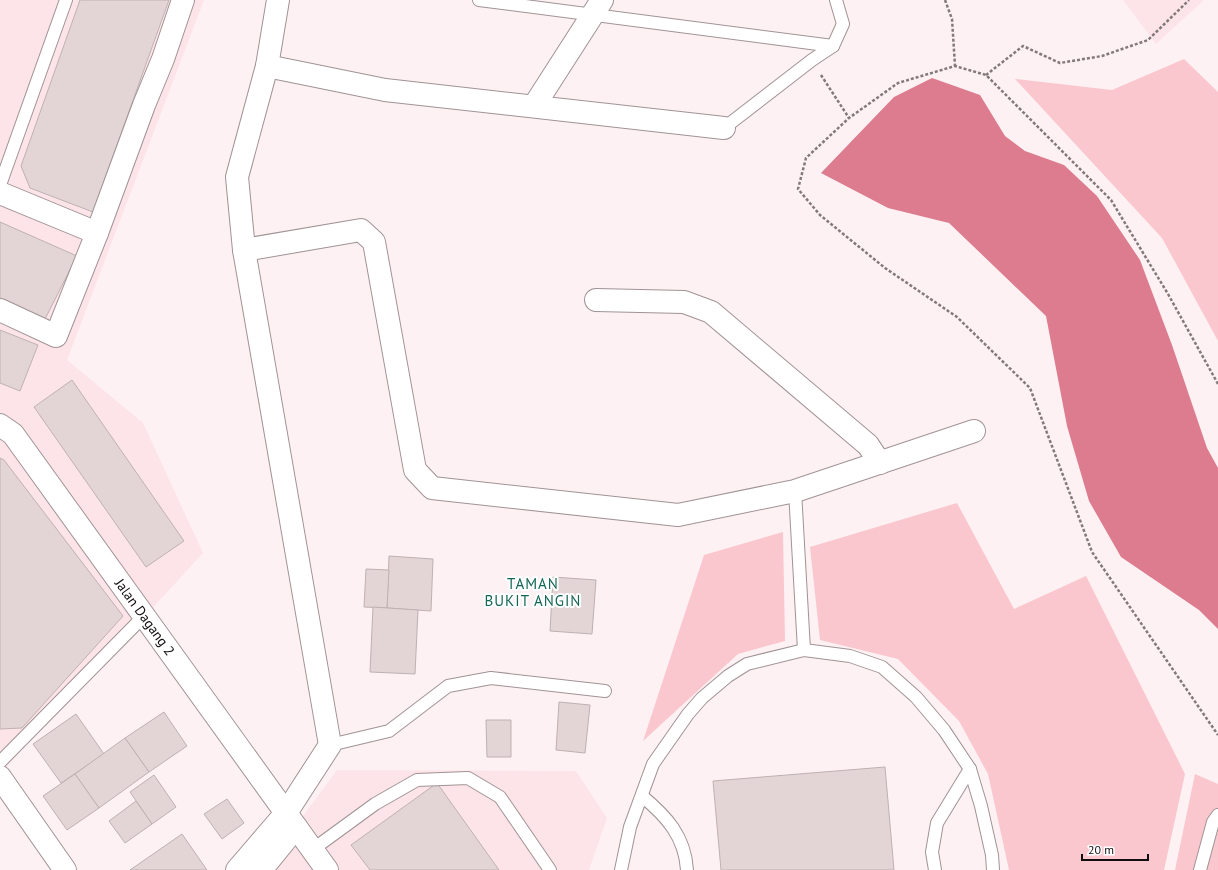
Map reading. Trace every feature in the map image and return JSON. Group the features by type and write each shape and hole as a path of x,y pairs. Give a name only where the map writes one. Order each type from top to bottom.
{"street":[{"path":"0,310 56,336 97,233 144,105 163,60 183,0"},
{"path":"261,870 291,820 330,745 244,250 237,177 267,66 278,0"},
{"path":"534,106 597,7"},
{"path":"267,66 385,90 724,128"},
{"path":"0,192 97,233"},
{"path":"244,250 361,230 374,242 414,470 432,488 678,515 795,491 974,431"},
{"path":"596,300 684,302 711,312 868,445 880,462"},
{"name":"Jalan Dagang 2","path":"0,425 13,434 327,870"},
{"path":"0,776 65,870"},
{"path":"237,870 291,820"}],"lane":[{"path":"0,185 66,0"},
{"path":"479,0 597,7 833,46"},
{"path":"724,128 812,60 833,46 843,24 836,0"},
{"path":"795,491 804,650"},
{"path":"0,762 144,616"},
{"path":"621,870 630,827 653,764 688,714 702,698 728,676 747,664 804,650 850,656 882,667 916,697 944,730 970,768 992,855 993,870"},
{"path":"330,745 389,731 448,686 492,678 605,691"},
{"path":"935,870 932,852 937,823 970,768"},
{"path":"312,850 375,804 417,780 468,778 500,797 550,870"},
{"path":"642,796 660,811 676,830 686,857 687,870"},
{"path":"1200,870 1213,822 1218,815"}],"path":[{"path":"945,0 952,19 955,66"},
{"path":"986,75 1023,46 1060,63 1102,56 1148,40 1189,0"},
{"path":"812,60 849,118"},
{"path":"1218,384 1168,294 1111,200 986,75 955,66 898,83 849,118 806,158 798,189 820,215 885,268 957,317 1030,388 1092,552 1218,735"}],"shaded area":[{"path":"0,0 204,0 67,360 143,423 203,553 0,774"},
{"path":"1123,0 1204,0 1156,44"},
{"path":"1184,59 1218,92 1218,341 1162,238 1015,79 1112,90"},
{"path":"932,78 980,95 1005,136 1025,151 1064,165 1097,196 1140,260 1172,345 1207,448 1218,468 1218,629 1199,610 1121,557 1089,501 1067,426 1046,316 949,223 888,208 821,173 894,97"},
{"path":"957,503 1014,609 1086,576 1185,774 1164,870 1009,870 988,774 959,721 898,659 820,640 810,547"},
{"path":"783,532 785,641 738,654 643,741 704,555"},
{"path":"337,770 576,771 607,818 589,870 263,870"},
{"path":"1195,774 1218,784 1218,870 1175,870"}],"building":[{"path":"80,0 169,0 93,212 30,188 21,166"},
{"path":"0,222 77,256 45,319 0,299"},
{"path":"0,330 38,345 20,391 0,383"},
{"path":"72,380 184,541 146,567 34,407"},
{"path":"0,458 4,460 123,616 22,728 0,729"},
{"path":"389,556 433,559 431,611 387,608"},
{"path":"366,569 389,570 387,608 364,607"},
{"path":"553,577 596,580 592,634 550,631"},
{"path":"373,607 418,610 415,674 370,672"},
{"path":"559,702 590,705 585,753 556,750"},
{"path":"164,712 187,746 149,772 125,738"},
{"path":"76,714 104,754 61,783 33,744"},
{"path":"486,720 511,720 511,757 487,757"},
{"path":"125,738 149,772 99,808 75,774"},
{"path":"885,767 894,870 721,870 713,781"},
{"path":"75,774 99,808 67,830 43,796"},
{"path":"154,775 176,807 152,824 130,792"},
{"path":"437,783 499,870 370,870 351,845"},
{"path":"227,799 244,823 222,839 204,814"},
{"path":"136,801 152,824 125,843 109,821"},
{"path":"182,834 207,870 130,870"}],"district":[{"name":"TAMAN BUKIT ANGIN","path":"533,592"}]}
